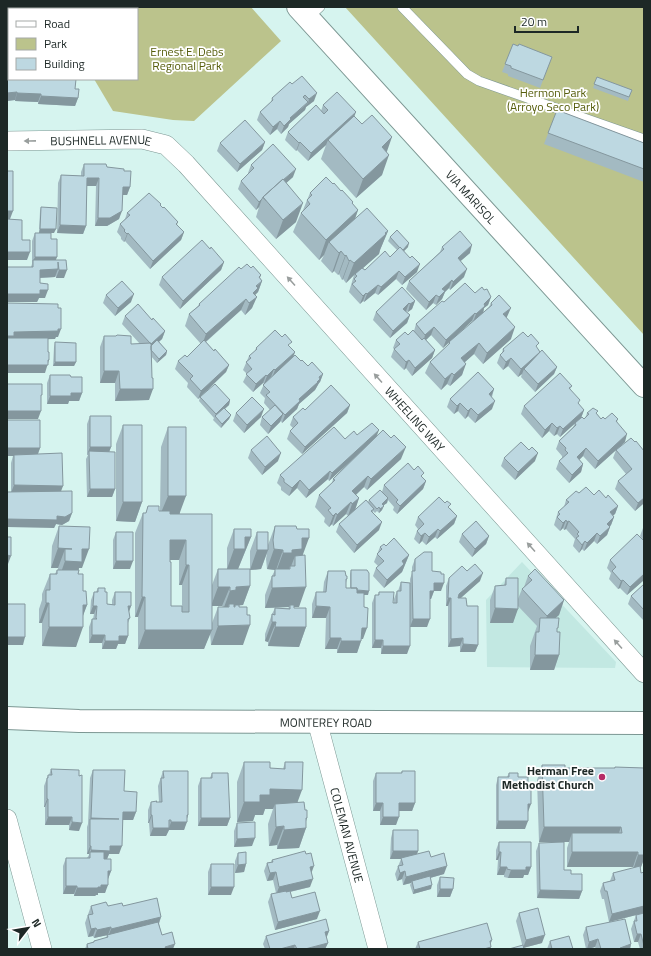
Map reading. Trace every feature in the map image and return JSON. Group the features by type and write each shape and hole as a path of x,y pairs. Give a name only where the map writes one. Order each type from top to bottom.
{"street":[{"name":"VIA MARISOL","path":"309,11 644,386"},
{"name":"BUSHNELL AVENUE","path":"7,141 142,139 166,145 186,164"},
{"name":"WHEELING WAY","path":"186,164 644,673"},
{"name":"MONTEREY ROAD","path":"7,718 80,721 318,720 644,722"},
{"name":"COLEMAN AVENUE","path":"318,720 378,949"},
{"path":"7,819 42,949"}],"lane":[{"path":"402,7 467,74 479,81 644,139"}],"shaded area":[{"path":"522,562 616,662 615,668 487,667 486,600"}],"green space":[{"name":"Ernest E. Debs Regional Park","path":"7,7 251,7 281,41 194,121 173,120 113,111 95,80 138,80 138,8 8,8 7,53"},
{"name":"Hermon Park (Arroyo Seco Park)","path":"345,7 644,7 644,335"}],"building":[{"path":"513,44 518,46 519,44 552,57 543,80 511,68 511,66 505,64"},
{"path":"7,72 8,80 76,80 75,89 79,89 78,98 41,96 41,94 17,92 7,93"},
{"path":"302,76 317,93 309,99 305,95 303,97 308,102 290,118 291,119 284,126 280,121 273,127 260,112 273,100 272,98 290,82 292,84"},
{"path":"597,77 632,90 629,97 594,84"},
{"path":"337,92 356,112 311,153 288,132 316,105 324,114 328,110 323,105"},
{"path":"557,110 644,143 644,169 548,133"},
{"path":"372,115 392,137 382,147 389,155 363,179 328,140 354,116 362,124"},
{"path":"245,120 265,142 240,164 220,143"},
{"path":"273,144 296,169 259,202 241,181 254,168 251,165"},
{"path":"84,164 106,164 107,167 131,171 130,187 123,187 122,211 110,218 98,218 99,178 87,178 86,226 60,225 61,175 84,176"},
{"path":"7,171 13,171 13,211 7,211"},
{"path":"326,177 341,191 342,190 358,210 326,240 301,213 310,204 307,200 312,195 310,193"},
{"path":"283,179 303,203 283,220 263,197"},
{"path":"149,193 178,222 176,224 184,232 153,261 128,233 127,234 124,231 125,230 120,224 130,215 127,213"},
{"path":"41,207 57,208 56,229 40,229"},
{"path":"367,208 388,231 354,263 350,260 349,261 346,255 345,256 341,251 339,253 329,242"},
{"path":"7,219 22,220 22,240 30,240 30,252 7,252"},
{"path":"397,230 409,243 403,250 390,237"},
{"path":"460,231 472,245 458,258 467,269 453,282 452,280 442,289 445,291 439,297 436,295 429,302 409,281 444,249 442,247"},
{"path":"35,233 51,233 51,239 57,239 57,257 35,257"},
{"path":"202,240 210,249 211,247 224,262 183,301 162,277"},
{"path":"400,247 410,258 412,256 420,264 405,277 399,271 381,287 378,285 363,296 352,284 356,281 354,279 357,276 355,274 362,268 365,270 385,251 390,257"},
{"path":"33,260 66,260 67,270 59,270 58,262 58,269 40,270 40,283 48,284 48,290 40,290 40,294 7,294 7,267 33,267"},
{"path":"247,264 251,268 253,266 261,275 259,277 262,281 256,286 258,288 253,293 257,297 249,303 246,299 206,334 189,314 239,267 241,269"},
{"path":"122,281 134,294 118,308 106,295"},
{"path":"465,283 475,293 482,287 484,290 487,289 491,297 484,304 485,306 476,314 475,313 446,340 434,327 425,335 416,324"},
{"path":"402,287 415,301 410,304 409,303 403,309 410,315 393,331 376,312"},
{"path":"499,295 511,308 503,314 515,327 487,353 479,343 461,358 466,364 454,375 452,373 445,379 430,362 450,343 449,342 492,305 491,303"},
{"path":"7,303 58,304 58,308 61,308 61,329 58,329 58,331 14,332 14,336 7,336"},
{"path":"138,304 152,320 153,318 165,331 151,344 125,316"},
{"path":"275,330 282,337 285,334 292,342 288,345 295,352 275,370 274,369 256,384 246,374 252,369 246,362 251,358 249,356 257,349 256,348"},
{"path":"413,330 422,340 424,338 435,350 415,368 409,360 406,362 394,349 400,344 396,340 405,332 408,335"},
{"path":"523,332 528,337 531,334 539,343 536,346 540,352 521,369 511,358 506,362 500,355 504,351 503,349"},
{"path":"104,336 131,336 131,344 151,343 153,389 120,389 119,371 104,371"},
{"path":"7,338 48,338 48,365 7,365"},
{"path":"157,340 167,351 159,359 151,350 151,346"},
{"path":"204,340 214,351 215,349 229,365 201,391 190,379 193,376 178,361 185,355 187,357"},
{"path":"55,342 76,343 76,362 55,362"},
{"path":"542,350 557,367 538,384 524,369"},
{"path":"295,355 308,366 312,362 323,374 319,377 320,379 318,382 299,399 300,401 285,415 266,395 270,392 263,385"},
{"path":"478,372 494,389 489,394 495,401 478,415 471,408 468,411 460,403 457,406 450,399"},
{"path":"560,373 572,386 569,388 580,400 578,403 584,410 563,429 560,426 557,428 552,423 545,430 524,406"},
{"path":"50,375 70,375 71,377 82,377 82,393 71,393 71,396 50,396"},
{"path":"7,384 42,384 41,411 7,411"},
{"path":"215,384 230,400 216,414 200,397"},
{"path":"331,385 350,405 305,447 290,431 298,423 293,417 303,408 305,410"},
{"path":"252,397 264,409 247,425 236,413"},
{"path":"275,405 283,414 271,426 262,417"},
{"path":"224,408 231,415 222,424 215,416"},
{"path":"593,408 598,411 596,413 601,419 603,417 605,419 612,413 618,419 616,421 627,434 598,461 586,448 577,457 583,464 572,475 559,461 568,453 565,450 566,448 559,441 576,425 575,423 582,417 584,419 589,414 587,413"},
{"path":"90,416 111,416 111,447 90,447"},
{"path":"7,420 40,420 40,448 7,448"},
{"path":"372,423 379,430 332,473 330,471 309,490 300,480 292,488 284,482 284,479 280,475 334,427 345,439 354,431 357,435"},
{"path":"123,425 142,425 142,502 123,502"},
{"path":"168,427 186,427 186,496 168,496"},
{"path":"383,430 391,438 394,435 406,447 371,479 368,476 352,491 359,498 352,504 351,502 337,515 336,513 333,516 328,510 331,508 319,495 335,480 333,479"},
{"path":"267,436 281,453 265,467 251,450"},
{"path":"631,438 635,442 636,441 644,451 644,498 638,503 618,481 632,469 616,450"},
{"path":"521,442 529,450 532,447 538,453 518,472 504,458"},
{"path":"89,451 115,452 115,489 90,489"},
{"path":"62,453 63,486 14,485 14,455"},
{"path":"408,463 414,470 418,466 424,473 421,476 426,481 400,506 396,502 398,500 384,485"},
{"path":"586,487 594,495 599,490 606,498 608,495 618,506 610,512 614,517 607,524 610,527 600,536 597,533 587,543 585,541 582,545 576,538 579,536 577,534 579,532 569,521 567,522 566,520 563,523 557,517 560,514 558,512 569,502 566,500 576,491 579,493"},
{"path":"380,490 388,498 382,504 384,506 377,509 369,500"},
{"path":"72,491 72,513 65,517 57,516 57,520 7,519 7,492"},
{"path":"439,497 445,503 447,501 451,504 448,507 457,516 440,531 438,529 429,537 425,533 421,536 417,531 424,524 418,517"},
{"path":"366,500 374,509 371,511 382,522 357,545 339,524"},
{"path":"148,506 159,506 159,511 170,511 170,514 212,514 212,630 145,630 145,597 142,597 143,513 146,513","holes":["170,540 186,540 186,565 189,565 189,612 182,612 182,606 171,606"]},
{"path":"476,521 489,536 475,549 462,534"},
{"path":"59,526 90,527 89,549 82,549 82,562 65,561 65,549 72,549 58,548"},
{"path":"275,526 296,526 297,529 309,529 309,538 302,538 302,549 292,550 292,553 283,553 283,550 274,549 273,540"},
{"path":"234,529 251,529 251,537 245,537 245,549 234,549"},
{"path":"116,532 133,532 133,561 116,561"},
{"path":"257,532 268,532 268,550 257,550"},
{"path":"637,534 644,541 644,574 630,587 623,580 621,581 612,571 616,567 610,560"},
{"path":"7,537 11,537 11,556 7,555"},
{"path":"394,538 409,555 402,561 404,564 387,580 376,568 384,561 377,554 382,549 380,547 384,544 386,546"},
{"path":"424,552 432,552 432,571 441,572 441,574 444,574 444,583 434,583 434,591 430,591 430,619 413,619 412,571 415,571 415,559"},
{"path":"305,555 306,587 272,588 272,576 275,576 275,569 290,569 290,566 295,566 295,556"},
{"path":"475,564 483,573 459,594 458,598 466,598 467,606 478,606 478,645 463,644 463,638 451,639 451,598 448,598 449,578 462,566 467,571"},
{"path":"218,569 250,569 250,586 236,587 236,590 230,591 230,587 218,587"},
{"path":"535,569 564,600 547,616 522,589 532,580 528,576"},
{"path":"57,570 79,570 78,574 83,574 83,591 86,591 87,605 83,605 83,627 49,627 49,603 46,603 46,590 50,590 50,574 57,574"},
{"path":"351,570 367,570 369,573 369,591 351,588"},
{"path":"328,571 345,571 347,576 346,588 357,588 357,593 364,593 364,607 368,608 367,628 362,628 361,641 341,641 341,638 330,638 330,607 316,606 316,592 326,592"},
{"path":"506,578 518,578 518,609 495,608 495,586 506,585"},
{"path":"401,582 410,583 410,646 383,646 383,640 375,640 375,595 379,595 379,592 394,592 393,603 397,603 397,591 401,591"},
{"path":"644,584 644,610 631,596"},
{"path":"98,588 105,588 105,592 107,592 107,604 115,605 115,592 131,592 131,606 128,606 130,618 128,619 128,636 119,636 119,641 105,641 105,635 92,635 92,619 97,619 97,606 93,606 94,592 98,592"},
{"path":"7,604 25,604 25,637 7,637"},
{"path":"229,604 234,604 234,607 235,605 239,605 239,607 247,607 247,615 250,615 250,625 218,626 218,607 229,607"},
{"path":"290,605 294,605 294,608 306,608 306,627 275,627 276,622 272,622 272,614 275,615 275,608 290,609"},
{"path":"540,618 559,618 557,632 560,632 559,655 535,655 536,632 539,632"},
{"path":"244,762 270,762 270,768 285,769 285,762 303,762 302,790 270,789 270,795 260,795 260,802 244,802"},
{"path":"542,765 565,765 565,768 644,768 644,855 638,855 638,852 572,852 572,833 622,833 621,827 544,827"},
{"path":"51,769 79,770 79,776 82,775 82,823 72,822 72,817 48,817 47,778 48,775 52,775"},
{"path":"93,770 125,770 124,791 137,792 136,812 123,812 122,846 110,846 110,851 91,850 90,846 90,819 119,819 91,818"},
{"path":"163,771 188,771 187,822 171,822 171,820 169,820 169,828 153,828 151,802 162,802 161,778 164,778"},
{"path":"402,771 415,771 415,803 399,803 399,817 383,817 383,803 376,803 376,773 402,773"},
{"path":"212,773 228,773 230,818 201,818 201,778 212,778"},
{"path":"509,773 518,773 518,777 528,777 528,789 531,789 531,804 528,804 528,821 498,821 498,777 509,777"},
{"path":"304,802 305,810 307,810 306,828 284,830 284,826 276,827 275,804"},
{"path":"255,822 255,838 237,839 237,823"},
{"path":"393,830 418,830 418,851 393,851"},
{"path":"499,842 531,842 531,867 526,867 526,870 511,870 507,869 507,867 500,867 501,852 499,852"},
{"path":"564,842 564,870 571,870 571,874 582,874 582,891 540,890 539,843"},
{"path":"305,851 306,854 311,853 314,866 310,867 313,879 279,887 276,872 270,873 267,863 273,862 272,860"},
{"path":"429,851 431,857 444,853 447,866 406,877 405,871 400,873 398,866 403,865 401,858"},
{"path":"90,852 104,852 104,859 111,859 111,871 108,871 108,885 101,885 101,887 98,888 77,888 77,886 66,886 66,858 90,858"},
{"path":"246,852 246,864 238,865 238,853"},
{"path":"211,864 234,864 234,887 211,887"},
{"path":"640,866 641,873 644,872 644,906 612,914 607,891 605,891 603,883 615,880 613,873"},
{"path":"430,876 432,885 414,890 412,881"},
{"path":"440,877 454,878 453,889 440,889"},
{"path":"290,891 292,898 315,892 320,911 278,922 271,894"},
{"path":"157,898 161,917 111,929 111,927 97,930 96,928 91,929 88,915 93,914 91,906 106,902 108,906 122,903 123,906"},
{"path":"538,908 545,935 526,940 519,913"},
{"path":"644,913 644,946 641,934 637,934 634,921 637,921 636,915"},
{"path":"326,919 329,931 325,932 328,943 305,949 297,949 295,945 280,949 270,949 266,936"},
{"path":"625,919 631,944 620,949 601,949 598,939 589,942 586,927"},
{"path":"158,922 162,935 172,932 175,944 165,947 166,949 88,949 87,944 108,937 107,935"},
{"path":"487,923 492,940 490,941 491,947 484,949 420,949 418,942"},
{"path":"569,936 573,949 552,949 550,941"},
{"path":"523,945 524,949 509,949"}],"place":[{"name":"Herman Free Methodist Church","path":"602,777"}]}
